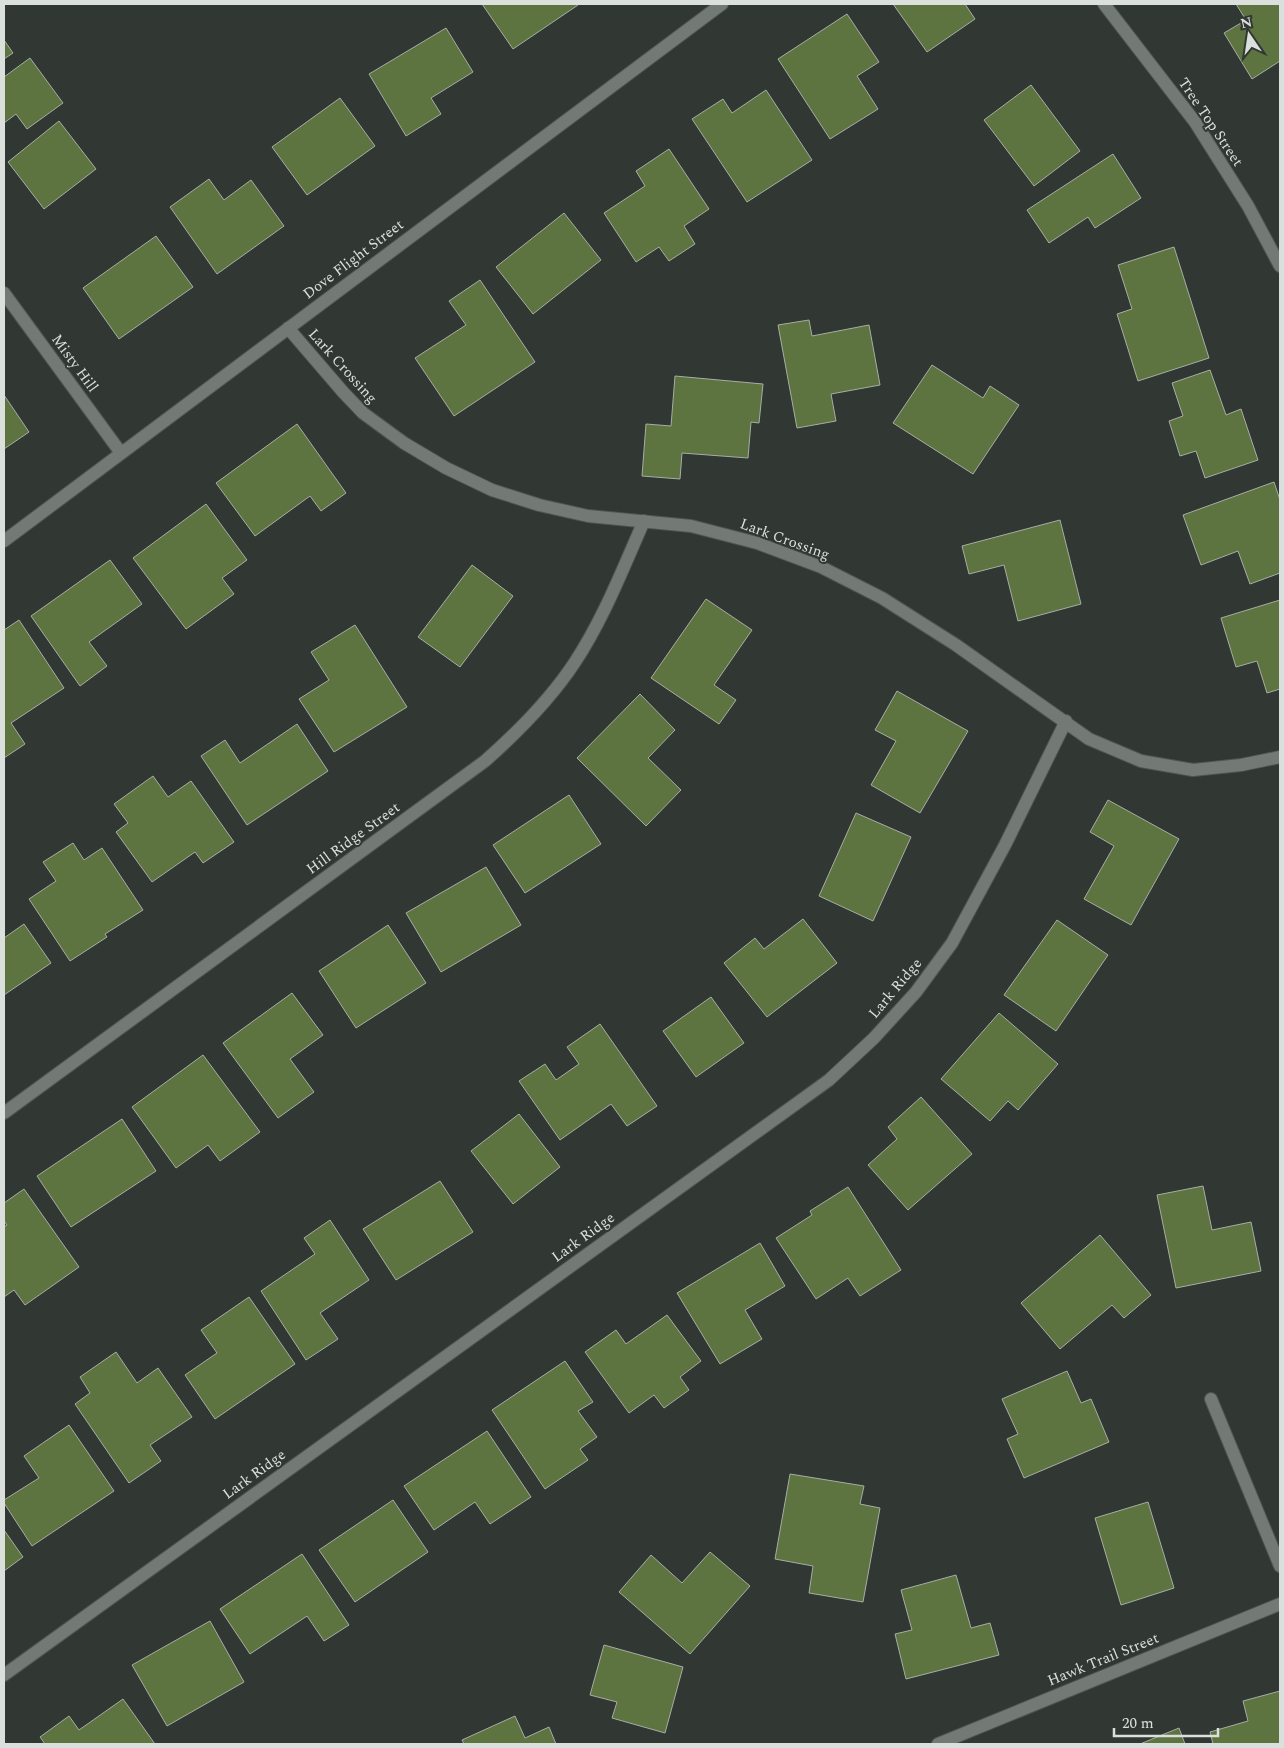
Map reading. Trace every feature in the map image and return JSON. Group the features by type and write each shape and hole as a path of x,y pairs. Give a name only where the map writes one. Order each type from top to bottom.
{"street":[{"name":"Dove Flight Street","path":"4,541 722,4"},
{"name":"Tree Top Street","path":"1104,4 1195,122 1248,206 1280,266"},
{"name":"Misty Hill","path":"4,293 121,453"},
{"name":"Lark Crossing","path":"288,328 363,413 404,443 446,468 492,490 539,505 588,516 691,526 757,543 821,567 882,598 956,645 1089,739 1141,761 1193,770 1241,765 1280,757"},
{"name":"Hill Ridge Street","path":"4,1113 485,761 519,731 549,697 575,661 598,622 644,521"},
{"name":"Lark Ridge","path":"4,1675 842,1068 874,1038 916,992 952,943 1005,845 1066,721"},
{"path":"1211,1399 1280,1566"},
{"name":"Hawk Trail Street","path":"938,1744 1280,1604"}],"building":[{"path":"482,4 577,4 578,5 513,49"},
{"path":"893,4 965,4 975,19 927,52"},
{"path":"1236,4 1280,4 1280,61 1252,79 1224,33 1246,20"},
{"path":"847,14 879,62 857,76 878,109 830,139 778,59"},
{"path":"446,28 473,72 431,98 441,114 406,136 369,74"},
{"path":"4,40 13,53 4,59"},
{"path":"30,58 63,103 27,129 16,114 4,123 4,77"},
{"path":"1031,85 1080,151 1034,186 984,120"},
{"path":"766,90 812,160 747,202 692,119 723,99 732,113"},
{"path":"340,98 375,146 307,195 272,147"},
{"path":"59,121 96,169 44,209 8,162"},
{"path":"669,149 709,209 684,226 695,244 669,261 659,247 636,262 604,213 645,186 636,171"},
{"path":"1113,154 1141,198 1095,228 1088,217 1049,243 1027,210"},
{"path":"209,179 224,200 251,180 284,226 217,274 170,207"},
{"path":"564,213 601,260 533,314 496,267"},
{"path":"156,236 193,287 119,339 83,288"},
{"path":"1174,247 1209,358 1138,381 1117,314 1132,309 1118,265"},
{"path":"480,280 535,362 454,416 415,358 466,325 449,301"},
{"path":"809,320 812,336 869,325 880,385 831,394 836,421 797,428 778,325"},
{"path":"932,365 983,398 990,386 1019,405 973,474 893,423"},
{"path":"1210,370 1226,415 1241,409 1258,460 1205,478 1196,451 1180,456 1169,421 1183,416 1172,383"},
{"path":"675,376 763,384 759,423 751,422 748,458 682,453 680,479 642,476 646,424 671,426"},
{"path":"4,395 29,432 4,449"},
{"path":"297,424 346,493 321,511 310,496 255,536 216,483"},
{"path":"1274,482 1280,500 1280,573 1250,584 1238,551 1201,565 1183,515"},
{"path":"206,504 247,560 222,578 234,594 186,629 133,558"},
{"path":"1060,520 1081,604 1018,621 1004,565 969,574 962,546"},
{"path":"110,560 142,604 89,642 107,666 80,686 31,616"},
{"path":"472,565 513,596 460,667 418,637"},
{"path":"706,599 752,630 714,685 736,700 719,724 651,678"},
{"path":"1280,600 1280,689 1267,693 1257,661 1236,667 1221,618"},
{"path":"19,620 64,688 11,723 25,744 4,758 4,630"},
{"path":"355,625 407,707 334,752 299,699 329,680 311,652"},
{"path":"897,691 968,731 920,813 871,785 896,741 875,730"},
{"path":"640,694 675,730 648,758 681,790 646,826 577,758"},
{"path":"297,724 328,771 247,825 201,756 225,740 240,763"},
{"path":"153,776 168,797 191,781 234,842 203,863 195,852 152,882 116,832 128,823 114,804"},
{"path":"569,795 601,844 525,893 493,845"},
{"path":"1108,800 1179,839 1131,925 1084,899 1114,846 1090,832"},
{"path":"856,813 911,837 873,921 819,896"},
{"path":"73,843 84,860 102,848 143,910 105,934 107,937 70,961 29,899 56,881 43,862"},
{"path":"486,867 521,925 441,972 406,913"},
{"path":"803,919 837,963 767,1017 724,963 755,938 764,949"},
{"path":"1057,920 1108,955 1056,1031 1004,995"},
{"path":"24,924 51,963 4,995 4,938"},
{"path":"388,925 426,983 356,1028 319,971"},
{"path":"292,993 323,1035 290,1059 314,1092 278,1118 223,1043"},
{"path":"711,997 744,1043 696,1077 663,1031"},
{"path":"999,1013 1058,1064 1018,1110 1008,1101 990,1121 941,1079"},
{"path":"600,1024 657,1106 627,1126 611,1104 560,1140 519,1081 545,1064 556,1080 579,1064 567,1047"},
{"path":"203,1055 260,1132 220,1161 208,1145 176,1168 132,1107"},
{"path":"921,1097 972,1154 908,1210 868,1165 897,1139 888,1127"},
{"path":"519,1114 560,1167 513,1204 471,1151"},
{"path":"122,1119 156,1171 71,1227 37,1176"},
{"path":"440,1181 473,1232 396,1280 363,1229"},
{"path":"1203,1186 1212,1230 1251,1222 1261,1271 1176,1288 1157,1195"},
{"path":"848,1187 901,1270 860,1296 848,1278 816,1299 776,1238 812,1215 810,1211"},
{"path":"24,1189 79,1267 25,1305 14,1290 4,1297 4,1227 7,1225 4,1221 4,1203"},
{"path":"330,1220 369,1280 320,1313 338,1339 306,1360 261,1291 315,1254 304,1238"},
{"path":"1100,1235 1151,1295 1124,1318 1112,1305 1060,1349 1021,1303"},
{"path":"760,1243 785,1286 745,1310 762,1339 720,1364 677,1293"},
{"path":"249,1297 295,1364 215,1419 185,1375 217,1353 201,1330"},
{"path":"667,1315 701,1361 680,1377 689,1390 664,1408 654,1395 629,1413 585,1352 616,1330 626,1344"},
{"path":"116,1352 137,1383 158,1368 192,1417 150,1445 161,1461 129,1483 75,1404 90,1393 80,1377"},
{"path":"565,1361 593,1402 578,1411 597,1437 580,1449 588,1460 545,1489 492,1410"},
{"path":"1067,1371 1081,1403 1091,1399 1109,1442 1024,1478 1007,1439 1018,1434 1002,1399"},
{"path":"69,1425 114,1491 32,1546 4,1503 4,1500 39,1478 24,1456"},
{"path":"487,1431 531,1497 490,1524 475,1502 434,1530 404,1486"},
{"path":"790,1474 864,1486 860,1504 880,1508 863,1602 809,1593 813,1566 775,1559"},
{"path":"393,1500 428,1552 355,1602 319,1550"},
{"path":"1148,1502 1174,1588 1121,1605 1095,1518"},
{"path":"4,1530 23,1557 4,1571"},
{"path":"710,1552 750,1586 690,1654 619,1592 651,1555 682,1583"},
{"path":"302,1554 349,1625 324,1641 307,1616 250,1654 220,1609"},
{"path":"956,1575 971,1628 990,1623 999,1655 906,1679 895,1634 912,1630 901,1590"},
{"path":"210,1621 244,1682 167,1726 132,1665"},
{"path":"604,1645 683,1667 665,1733 612,1718 617,1702 590,1695"},
{"path":"1280,1691 1280,1744 1213,1744 1210,1732 1248,1721 1243,1701"},
{"path":"123,1699 155,1744 45,1744 40,1737 69,1716 79,1730"},
{"path":"515,1716 525,1738 549,1727 556,1744 464,1744 462,1740"},
{"path":"1179,1728 1185,1744 1140,1744"}]}
